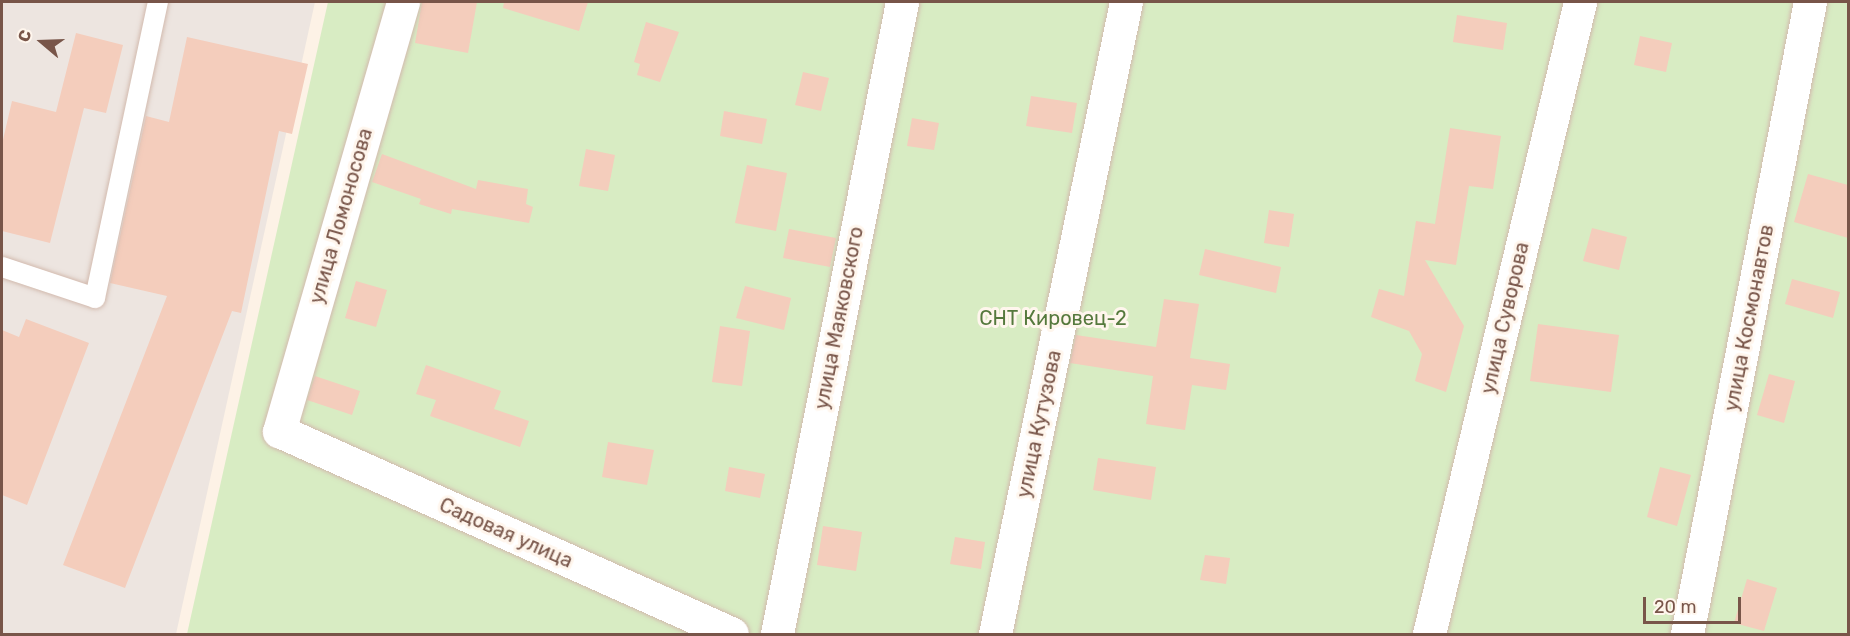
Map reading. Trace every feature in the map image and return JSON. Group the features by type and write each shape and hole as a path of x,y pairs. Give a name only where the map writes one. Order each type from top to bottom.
{"street":[{"name":"улица Ломоносова","path":"279,431 403,2"},
{"name":"улица Маяковского","path":"777,634 902,2"},
{"name":"улица Кутузова","path":"995,634 1126,2"},
{"name":"улица Суворова","path":"1429,634 1580,2"},
{"name":"улица Космонавтов","path":"1687,634 1810,2"},
{"name":"Садовая улица","path":"279,431 732,634"}],"lane":[{"path":"2,267 95,298 158,2"}],"shaded area":[{"path":"2,2 315,2 176,634 2,634"}],"green space":[{"name":"СНТ Кировец-2","path":"328,2 1848,2 1848,634 187,634"}],"building":[{"path":"422,2 477,2 468,53 415,43"},
{"path":"504,2 588,2 579,31 503,8"},
{"path":"1457,15 1507,23 1503,50 1453,42"},
{"path":"646,22 679,32 660,82 637,75 640,64 634,62"},
{"path":"76,33 123,45 106,113 84,108 50,243 2,231 2,144 12,101 56,112"},
{"path":"1640,36 1672,43 1666,72 1634,65"},
{"path":"187,37 308,64 292,134 279,131 241,313 232,311 125,588 63,565 167,296 110,283 146,116 169,122"},
{"path":"803,72 829,78 821,111 795,105"},
{"path":"1031,96 1077,103 1072,133 1026,126"},
{"path":"724,111 767,119 762,144 720,136"},
{"path":"912,118 939,123 934,150 907,146"},
{"path":"1450,128 1501,136 1493,189 1469,186 1456,265 1425,260 1464,326 1446,392 1415,381 1422,354 1409,331 1371,317 1379,289 1404,296 1416,221 1435,224"},
{"path":"586,149 615,155 608,191 579,186"},
{"path":"382,154 476,189 478,180 528,189 526,204 533,207 529,223 452,209 451,214 419,204 421,199 372,182"},
{"path":"747,165 787,173 776,231 735,223"},
{"path":"1808,174 1848,185 1848,238 1794,222"},
{"path":"1269,210 1294,214 1289,247 1264,243"},
{"path":"1592,228 1627,237 1619,270 1583,261"},
{"path":"789,229 836,238 830,267 783,258"},
{"path":"1205,249 1281,267 1276,293 1199,275"},
{"path":"1792,279 1840,292 1833,318 1785,304"},
{"path":"356,281 387,290 376,327 345,318"},
{"path":"745,286 791,298 784,330 736,318"},
{"path":"1164,299 1199,304 1190,358 1230,364 1226,390 1192,385 1185,430 1146,424 1153,376 1070,363 1076,335 1156,347"},
{"path":"26,319 89,343 27,505 2,495 2,330 19,337"},
{"path":"1538,324 1619,335 1611,392 1530,381"},
{"path":"720,326 750,331 742,386 712,382"},
{"path":"426,365 501,391 494,409 529,421 520,447 430,416 436,400 416,394"},
{"path":"1769,374 1795,381 1784,423 1757,415"},
{"path":"315,376 360,391 352,415 307,400"},
{"path":"608,442 654,450 647,485 602,477"},
{"path":"1098,458 1156,467 1151,500 1093,490"},
{"path":"729,467 765,474 760,498 725,491"},
{"path":"1660,467 1691,475 1677,526 1647,517"},
{"path":"823,526 862,532 856,571 817,565"},
{"path":"955,537 985,542 981,569 950,564"},
{"path":"1205,555 1230,558 1226,584 1200,580"},
{"path":"1747,579 1777,588 1764,631 1734,623"}]}
